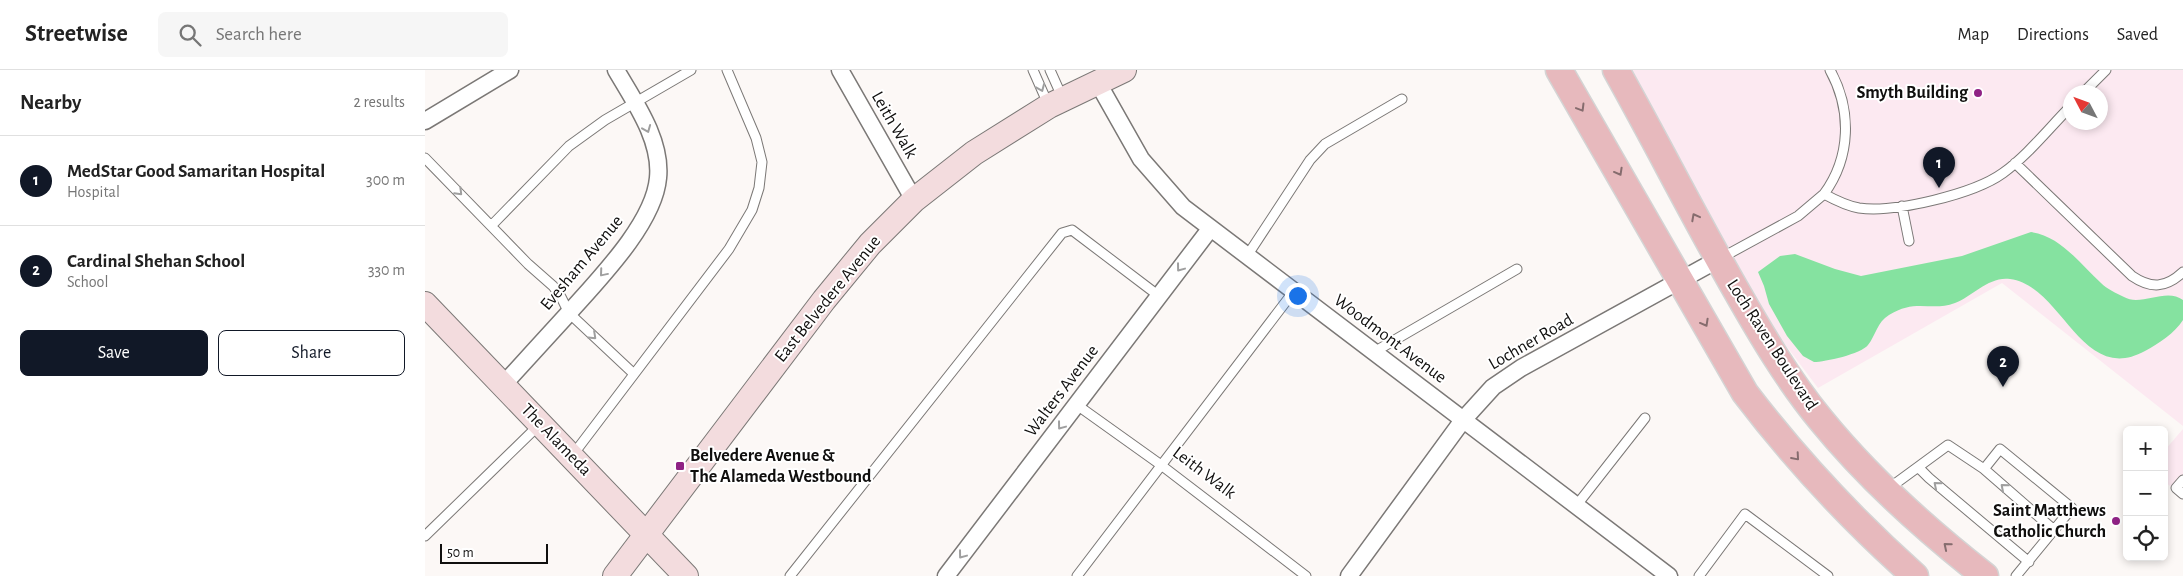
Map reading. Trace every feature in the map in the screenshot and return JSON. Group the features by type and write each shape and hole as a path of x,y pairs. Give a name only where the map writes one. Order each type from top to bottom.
{"main road":[{"name":"East Belvedere Avenue","path":"615,576 849,267 914,200 974,153 1056,102 1123,70"},
{"path":"1559,70 1682,280 1745,393 1783,442 1848,513 1915,576"},
{"name":"Loch Raven Boulevard","path":"1616,70 1756,326 1786,373 1820,419 1886,491 1910,515 1985,576"},
{"name":"The Alameda","path":"425,304 686,576"}],"street":[{"path":"425,121 510,70"},
{"name":"Evesham Avenue","path":"503,386 569,313 631,238 641,224 655,193 659,178 658,162 645,123 617,70"},
{"name":"Leith Walk","path":"840,70 914,200"},
{"name":"Woodmont Avenue","path":"1098,83 1141,159 1171,195 1210,229 1669,576"},
{"name":"Walters Avenue","path":"946,576 1210,229"},
{"name":"Lochner Road","path":"1349,576 1463,420 1493,387 1504,378 1719,260"}],"lane":[{"path":"491,225 569,146 635,102 691,70"},
{"path":"571,456 729,249 752,210 759,188 762,162 757,138 727,70"},
{"path":"1033,70 1056,102"},
{"path":"1050,70 1056,102"},
{"path":"1719,260 1798,216 1824,194 1831,184 1842,158 1846,128 1842,96 1831,70"},
{"path":"2090,85 2106,70"},
{"path":"1247,256 1310,160 1325,144 1403,100"},
{"path":"1824,194 1861,209 1902,206 1945,198 1993,180 2015,163 2063,114"},
{"path":"425,158 528,264 553,286 561,296 569,313 634,374"},
{"path":"2015,163 2140,282 2155,286 2166,284 2183,272"},
{"path":"1902,206 1909,241"},
{"path":"790,576 1062,233 1072,230 1159,296"},
{"path":"1374,352 1517,269"},
{"path":"1077,576 1294,291"},
{"name":"Leith Walk","path":"1077,405 1161,465 1306,576"},
{"path":"1577,506 1645,418"},
{"path":"425,536 540,423"},
{"path":"1886,491 1948,445 1984,469 2054,530"},
{"path":"1984,469 2000,449 2072,508 2016,576"},
{"path":"1918,467 2029,562"},
{"path":"2183,480 2176,488 2183,494"},
{"path":"1699,576 1745,514 1828,576"}],"shaded area":[{"path":"1629,70 2183,70 2183,426 2002,283 1818,388 1772,327"},
{"path":"2183,429 2183,497 2168,484 2168,446"}],"green space":[{"path":"2031,232 2052,239 2061,245 2103,285 2124,297 2138,300 2169,295 2183,300 2183,320 2180,325 2161,342 2145,351 2123,358 2104,356 2073,331 2044,298 2028,286 2010,279 2002,279 1988,283 1955,303 1938,306 1907,307 1899,310 1882,321 1871,341 1864,348 1843,357 1814,362 1803,356 1787,336 1769,304 1758,272 1780,256 1795,254 1835,269 1861,276 1962,256"}],"place":[{"name":"Smyth Building","path":"1978,93"},
{"name":"MedStar Good Samaritan Hospital","path":"1939,188"},
{"name":"Cardinal Shehan School","path":"2003,387"},
{"name":"Belvedere Avenue & The Alameda Westbound","path":"680,466"},
{"name":"Saint Matthews Catholic Church","path":"2116,521"}]}
